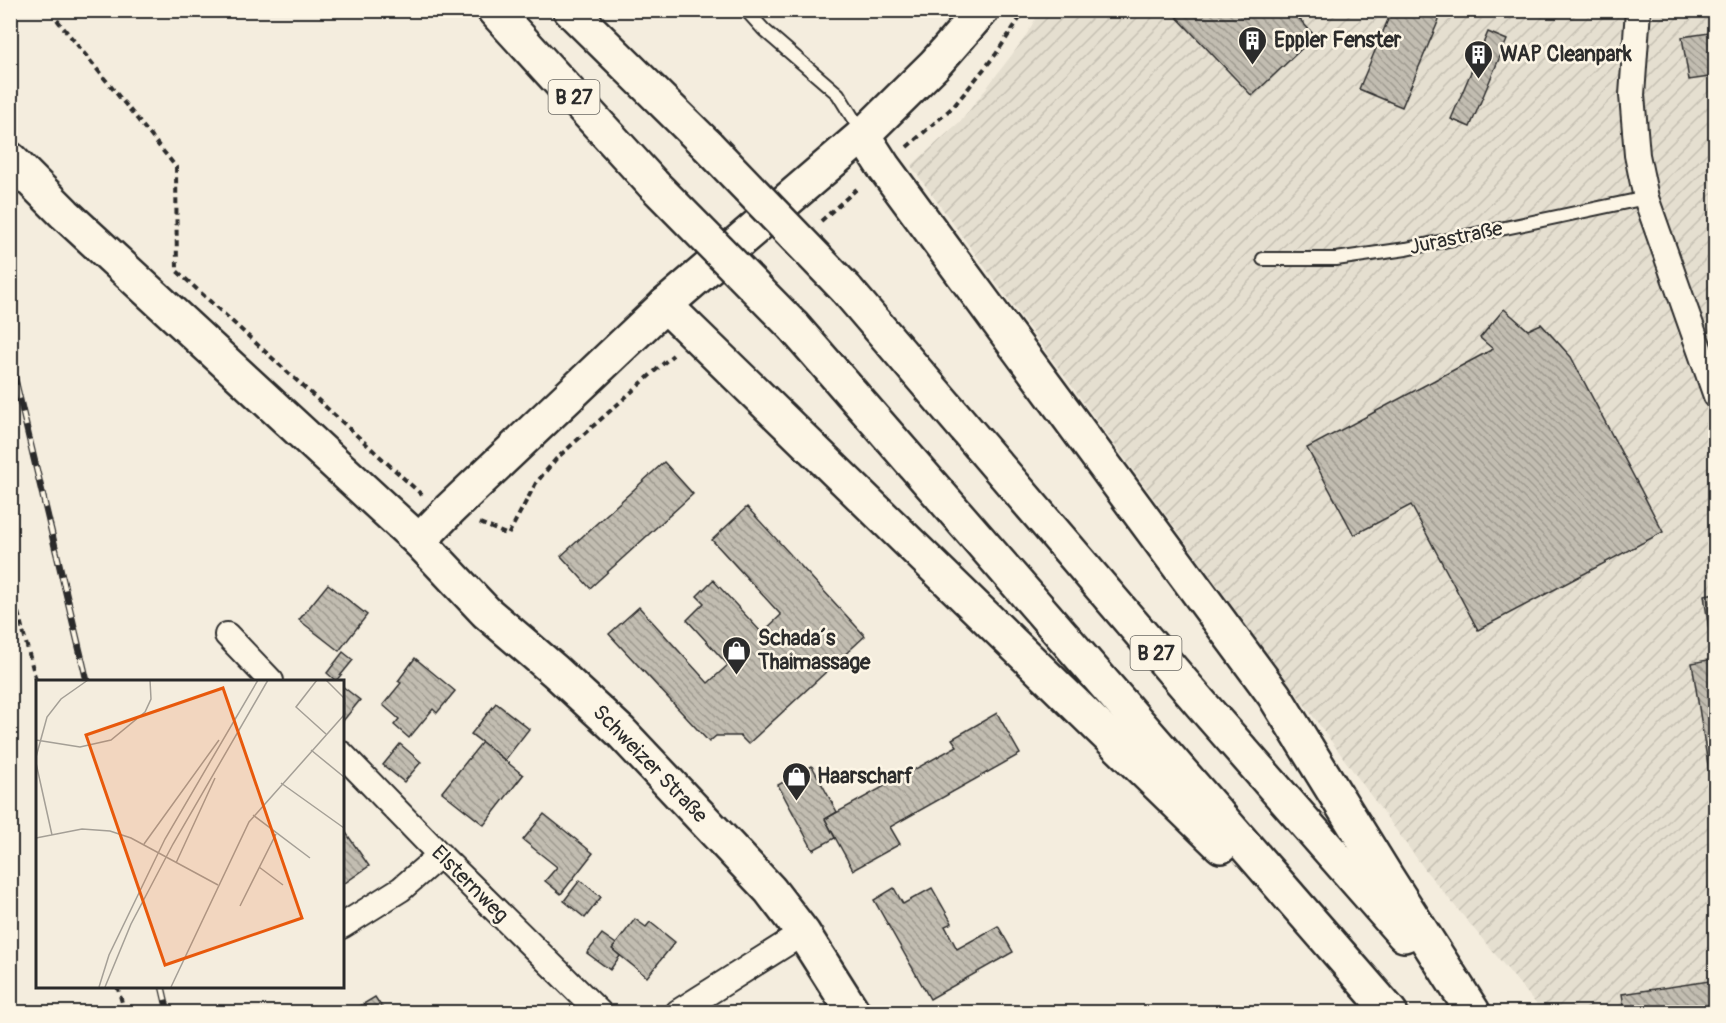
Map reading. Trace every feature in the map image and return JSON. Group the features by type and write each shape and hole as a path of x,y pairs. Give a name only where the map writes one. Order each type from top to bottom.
{"main road":[{"name":"B 27","path":"494,10 653,184 794,327 1309,916 1390,1012"},
{"name":"B 27","path":"570,10 708,146 846,289 1202,705 1473,1012"},
{"path":"419,541 665,305 863,135 935,64 982,10"},
{"path":"863,135 883,166 1274,694 1473,1012"},
{"name":"Schweizer Straße","path":"10,159 65,214 419,541 486,612 555,670 621,732 770,890 803,933 853,1012"},
{"path":"665,305 1216,842 1309,916"}],"street":[{"path":"1638,10 1632,95 1637,155 1646,198 1716,396"},
{"path":"226,635 270,680"},
{"name":"Elsternweg","path":"344,756 440,855 599,1012"},
{"path":"344,925 401,889 440,855"},
{"path":"678,1012 803,933"}],"lane":[{"path":"746,10 764,30 838,94 863,135"},
{"name":"Jurastraße","path":"1263,259 1336,259 1406,249 1646,198"}],"path":[{"path":"53,10 58,21 176,168 177,271 419,493 450,509 508,535 536,483 556,459 696,334"},
{"path":"820,222 954,105 996,54 1025,10"},
{"path":"10,582 36,680"},
{"path":"117,987 125,1012"}],"shaded area":[{"path":"1040,11 1715,11 1715,1012 1543,1012 1426,871 911,166 962,120 1024,39"}],"building":[{"name":"Eppler Fenster","path":"1170,10 1291,10 1315,36 1252,96"},
{"path":"1392,10 1443,10 1402,107 1359,89"},
{"name":"WAP Cleanpark","path":"1488,32 1507,40 1470,127 1451,119"},
{"path":"1716,32 1716,76 1689,80 1682,37"},
{"path":"1504,309 1528,330 1541,324 1571,357 1663,532 1478,630 1411,505 1354,535 1307,448 1493,349 1480,338"},
{"path":"664,462 693,494 590,588 561,556"},
{"path":"747,507 865,636 748,744 740,736 716,736 709,742 609,634 639,607 708,683 728,665 687,620 704,603 697,596 713,580 762,633 781,615 712,540"},
{"path":"328,584 367,615 339,651 299,620"},
{"path":"1716,593 1716,816 1692,663 1713,659 1704,595"},
{"path":"343,652 353,660 337,680 327,673"},
{"path":"415,658 455,691 437,713 433,709 409,738 394,725 399,719 383,705 401,683 398,681"},
{"path":"344,688 360,700 344,720"},
{"path":"496,703 529,729 505,760 471,734"},
{"path":"997,713 1020,754 890,827 900,844 853,870 825,819 957,746 952,739"},
{"path":"482,742 523,775 484,825 442,792"},
{"path":"400,744 421,762 404,782 383,765"},
{"path":"812,766 837,812 825,819 835,838 813,850 778,785"},
{"path":"544,814 593,853 561,894 545,881 557,867 523,840"},
{"path":"344,830 369,866 344,884"},
{"path":"580,880 601,897 585,918 564,901"},
{"path":"894,888 903,904 932,888 952,923 945,926 957,949 998,926 1013,952 930,999 874,900"},
{"path":"635,919 646,927 650,922 675,942 647,977 612,949"},
{"path":"602,934 616,944 612,949 620,956 610,970 587,953"},
{"path":"1716,980 1716,1012 1625,1012 1622,994"},
{"path":"375,997 385,1012 350,1012"}],"railway":[{"path":"10,358 87,680"},
{"path":"162,987 168,1012"}],"place":[{"name":"Eppler Fenster","path":"1253,66"},
{"name":"WAP Cleanpark","path":"1479,80"},
{"name":"Schada´s Thaimassage","path":"737,676"},
{"name":"Haarscharf","path":"796,802"}]}
